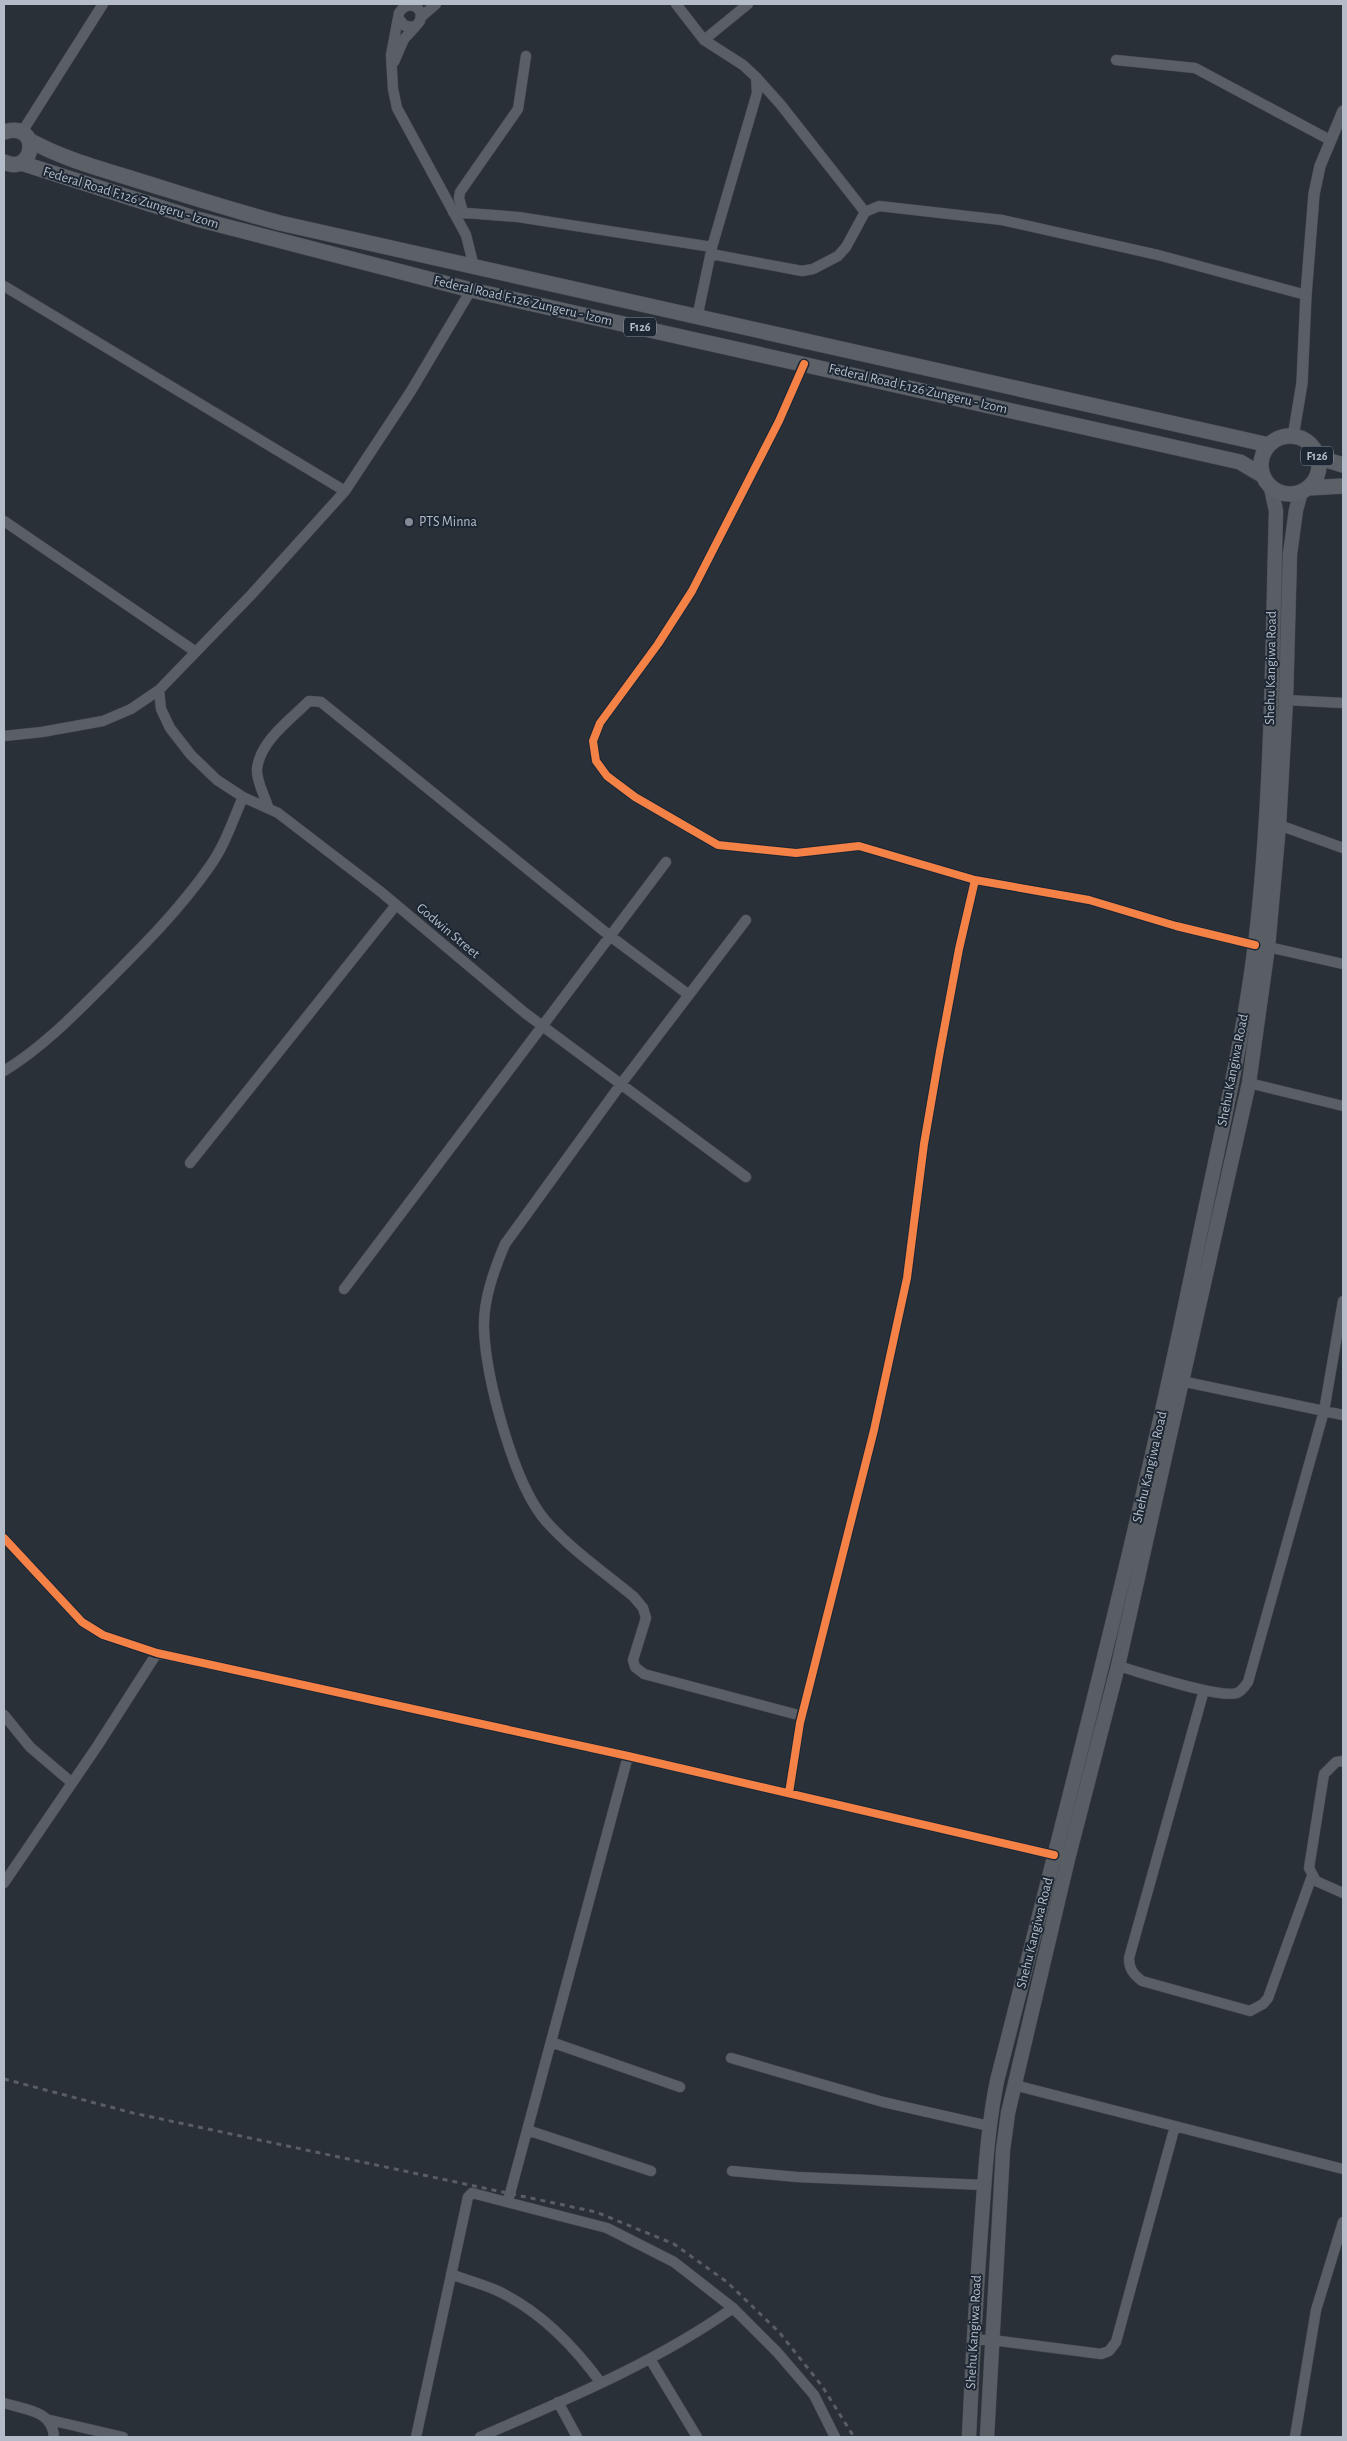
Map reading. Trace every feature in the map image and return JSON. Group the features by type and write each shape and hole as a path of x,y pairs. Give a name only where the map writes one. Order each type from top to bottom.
{"main road":[{"name":"F126","path":"4,131 13,129 25,136"},
{"path":"21,163 29,153 25,136"},
{"name":"Federal Road F.126 Zungeru - Izom","path":"25,136 55,153 224,208 280,224 1269,445"},
{"name":"F126","path":"4,162 14,165 21,163"},
{"name":"Federal Road F.126 Zungeru - Izom","path":"21,163 235,230 471,290 1240,462 1262,475"},
{"path":"964,400 968,378"},
{"name":"F126","path":"1269,445 1276,440 1293,437 1306,441 1317,457 1317,474 1304,490"},
{"path":"1262,475 1262,459 1269,445"},
{"name":"F126","path":"1317,457 1343,465"},
{"name":"F126","path":"1262,475 1271,488 1286,494 1343,486"},
{"name":"Shehu Kangiwa Road","path":"987,2437 1003,2150 1014,2085 1068,1859 1118,1666 1249,1083 1261,946 1271,700 1276,511 1271,488"},
{"name":"Shehu Kangiwa Road","path":"969,2437 973,2340 984,2185 997,2081 1104,1662 1171,1378 1261,946 1279,825 1286,700 1290,554 1296,510 1304,490"}],"street":[{"path":"25,136 103,4"},
{"path":"391,4 405,26 415,27"},
{"path":"430,4 411,5 401,10 394,38 391,70 397,108 458,212 474,267"},
{"path":"391,70 404,39 421,17 436,4"},
{"path":"676,4 704,40 743,65 756,77 781,105 865,212"},
{"path":"704,40 748,4"},
{"path":"411,5 421,17"},
{"path":"458,212 460,192 521,103 526,56"},
{"path":"1116,60 1196,68 1330,140"},
{"path":"697,318 711,250 756,103 756,77"},
{"path":"1293,437 1302,383 1306,295 1314,194 1320,166 1343,111"},
{"path":"458,212 518,217 711,250 802,271 827,263 846,247 865,212 879,206 1002,220 1158,255 1306,295"},
{"path":"4,286 345,490"},
{"path":"4,736 42,732 103,721 131,709 159,690 252,594 345,490 411,391 471,290"},
{"path":"804,364 779,421 692,591 658,644 600,723 593,741 596,761 607,776 635,797 718,845 796,853 858,846 975,880 1089,900 1176,926 1343,964"},
{"path":"4,521 196,652"},
{"name":"Godwin Street","path":"159,690 161,709 170,728 186,748 217,780 242,797 268,807 396,905 489,984 543,1026 746,1177"},
{"path":"1286,700 1343,703"},
{"path":"268,807 257,769 263,751 270,740 309,701 321,702 610,936 689,995"},
{"path":"4,1071 29,1055 73,1016 154,936 211,865 229,832 242,797"},
{"path":"1279,825 1343,848"},
{"path":"344,1289 666,862"},
{"path":"789,1793 802,1716 874,1430 907,1278 924,1144 958,949 975,880"},
{"path":"190,1163 396,905"},
{"path":"746,920 622,1084 505,1244 495,1268 488,1297 484,1328 500,1417 513,1458 530,1498 544,1519 565,1541 634,1597 642,1608 646,1618 633,1660 635,1668 644,1674 802,1716"},
{"path":"1249,1083 1343,1106"},
{"path":"1118,1666 1204,1690 1237,1693 1248,1682 1324,1411 1343,1301"},
{"path":"1181,1381 1343,1415"},
{"path":"4,1538 82,1622 103,1635 156,1653 628,1756 1054,1855"},
{"path":"4,1883 156,1653"},
{"path":"1204,1690 1129,1958 1129,1967 1134,1975 1142,1980 1250,2011 1257,2009 1268,1998 1312,1876"},
{"path":"4,1715 30,1747 71,1782"},
{"path":"508,2201 628,1756"},
{"path":"1343,1761 1336,1762 1324,1774 1309,1868 1312,1876 1322,1886 1343,1893"},
{"path":"551,2042 680,2087"},
{"path":"731,2058 883,2102 990,2126"},
{"path":"1014,2085 1343,2169"},
{"path":"973,2340 992,2340 1101,2354 1109,2351 1116,2342 1175,2126"},
{"path":"527,2130 651,2171"},
{"path":"732,2171 797,2177 984,2185"},
{"path":"416,2437 468,2197 472,2193 607,2228 674,2262 733,2308 777,2352 814,2395 835,2437"},
{"path":"1295,2437 1316,2310 1343,2222"},
{"path":"451,2274 498,2291 520,2304 554,2329 582,2356 601,2383"},
{"path":"480,2437 650,2359 694,2336 733,2308"},
{"path":"650,2359 697,2437"},
{"path":"558,2402 577,2437"},
{"path":"4,2403 43,2415 50,2420 123,2437"},
{"path":"50,2420 53,2426 54,2437"}],"railway":[{"path":"4,2079 133,2113 596,2212 674,2244 727,2282 779,2332 822,2386 854,2437"}],"cycle path":[{"path":"804,364 779,421 692,591 658,644 600,723 593,741 596,761 607,776 635,797 718,845 796,853 859,846 975,880 1089,900 1176,926 1255,945"},
{"path":"789,1793 800,1723 874,1430 907,1278 924,1144 959,949 975,880"},
{"path":"4,1538 82,1622 103,1635 157,1653 628,1756 1054,1855"}],"place":[{"name":"PTS Minna","path":"409,522"}]}
